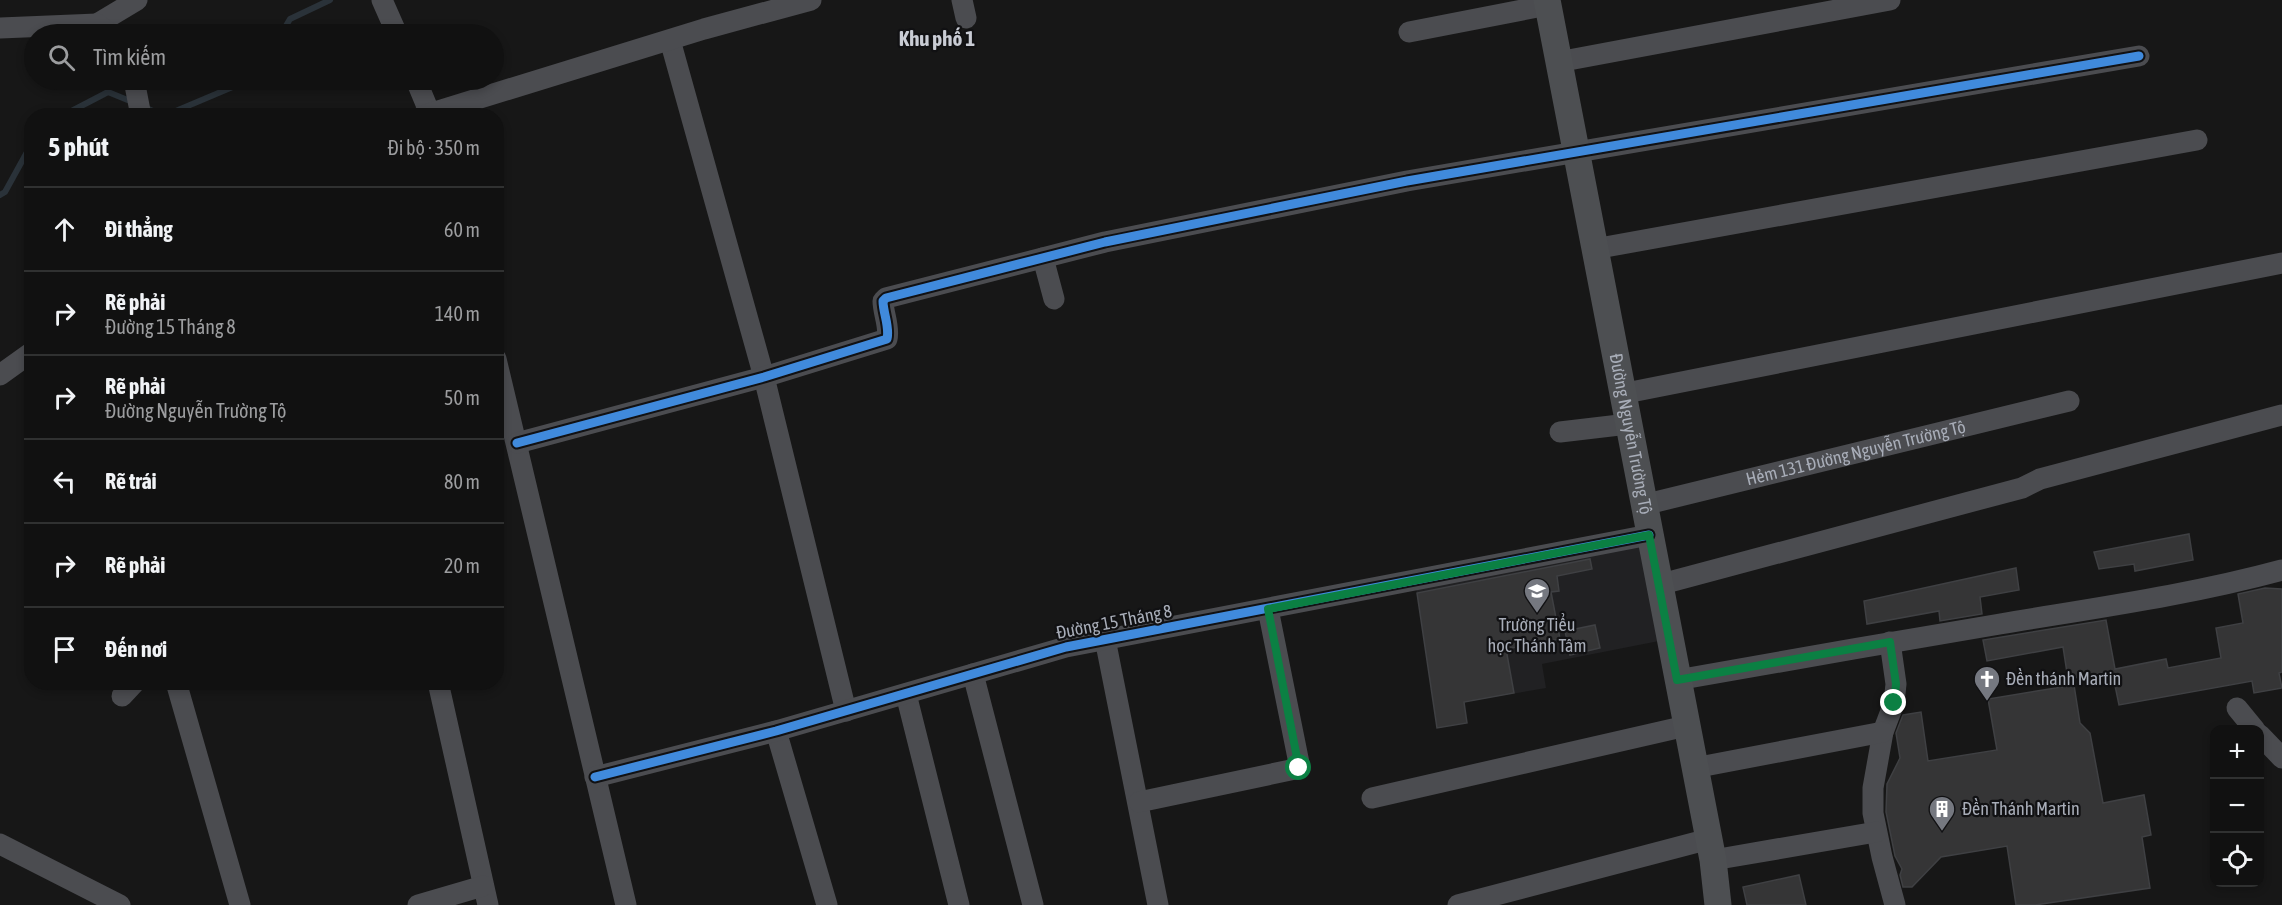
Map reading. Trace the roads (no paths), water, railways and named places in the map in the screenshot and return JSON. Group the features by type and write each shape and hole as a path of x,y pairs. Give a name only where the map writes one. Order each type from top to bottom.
{"main road":[{"name":"Đường Nguyễn Trường Tộ","path":"1547,2 1711,850 1718,905"}],"street":[{"path":"110,24 137,0"},
{"path":"382,0 393,24"},
{"path":"450,108 670,40 811,0"},
{"path":"1558,62 1890,0"},
{"path":"1409,32 1547,2"},
{"path":"0,28 24,28"},
{"path":"670,40 764,377 846,711"},
{"path":"517,443 764,377 887,339 883,306 886,298 1105,242 1384,185 2139,56"},
{"path":"136,90 139,108"},
{"path":"419,90 425,108"},
{"path":"1594,249 2197,140"},
{"path":"1043,258 1054,299"},
{"path":"1622,394 2282,263"},
{"path":"0,375 24,358"},
{"path":"504,391 626,905"},
{"name":"Hẻm 131 Đường Nguyễn Trường Tộ","path":"1643,505 2069,401"},
{"path":"1658,585 2022,488 2040,479 2282,415"},
{"path":"1560,432 1628,424"},
{"name":"Đường 15 Tháng 8","path":"595,777 776,731 1066,647 1649,535"},
{"path":"1677,680 2158,598 2282,570"},
{"path":"1139,802 1299,768 1268,609"},
{"path":"1105,639 1158,905"},
{"path":"1890,642 1896,684 1894,703 1883,732 1873,788 1876,832 1895,905"},
{"path":"973,674 1033,905"},
{"path":"178,690 240,905"},
{"path":"418,905 486,896 440,690"},
{"path":"906,694 959,905"},
{"path":"2237,708 2252,725"},
{"path":"1372,798 1686,726"},
{"path":"776,731 827,905"},
{"path":"1694,768 1883,732"},
{"path":"2264,740 2282,758"},
{"path":"1458,905 1711,850 1876,832"},
{"path":"0,844 120,905"}],"waterway":[{"path":"287,24 290,19 330,0"},
{"path":"183,108 225,90"},
{"path":"77,108 108,92 135,103"},
{"path":"0,195 5,192 24,158"}],"place":[{"name":"Trường Tiểu học Thánh Tâm","path":"1537,614"},
{"name":"Đền thánh Martin","path":"1987,702"},
{"name":"Đền Thánh Martin","path":"1942,832"}],"district":[{"name":"Khu phố 1","path":"937,39"}]}
